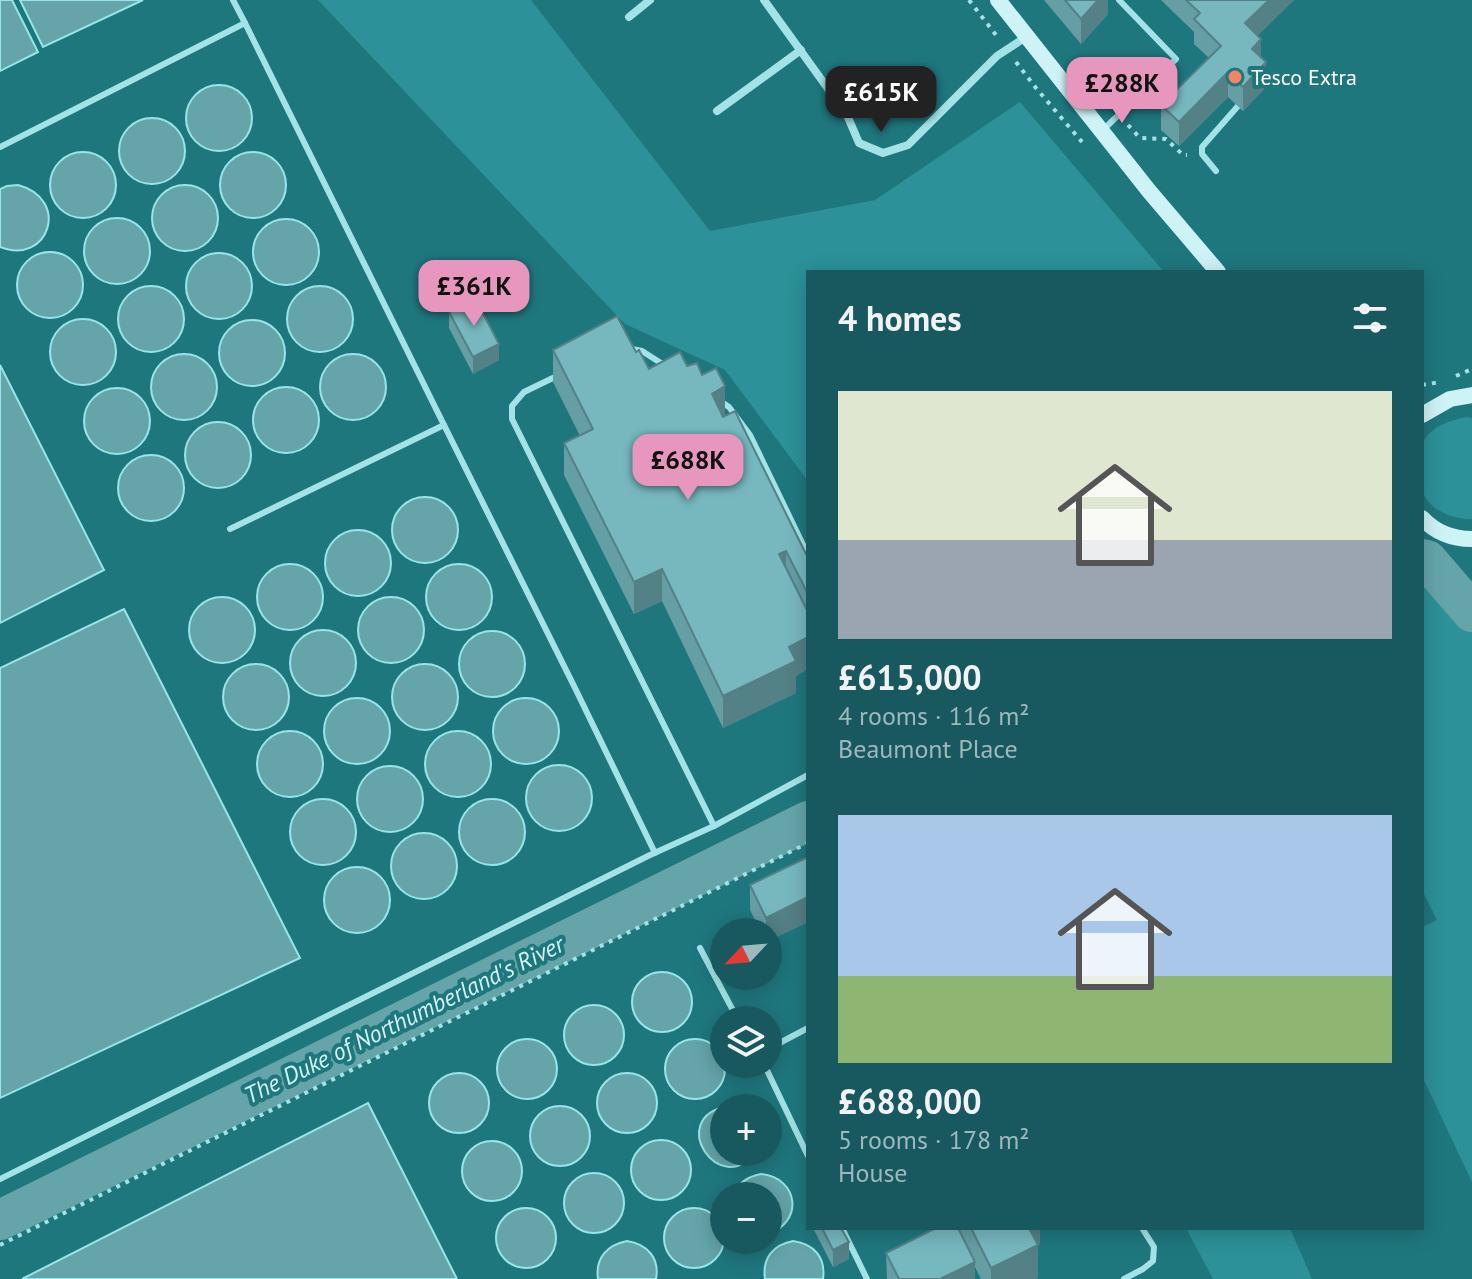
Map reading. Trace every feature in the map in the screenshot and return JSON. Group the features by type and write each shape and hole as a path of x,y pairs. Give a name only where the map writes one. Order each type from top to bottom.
{"street":[{"path":"629,17 650,0"},
{"path":"764,0 847,115 859,143 883,153 908,145 997,56 1026,37"},
{"path":"998,0 1149,191 1216,270"},
{"path":"717,111 801,50"},
{"path":"1424,414 1450,399 1472,395"},
{"path":"1424,520 1446,535 1472,539"}],"lane":[{"path":"233,0 655,853"},
{"path":"1101,131 1176,59 1119,0"},
{"path":"0,147 245,23"},
{"path":"1261,82 1268,77 1287,76"},
{"path":"1216,171 1202,154 1202,147 1238,106"},
{"path":"615,346 642,351 680,375"},
{"path":"563,372 524,392 512,406 512,419 714,826"},
{"path":"717,399 729,407 750,435 806,551"},
{"path":"230,529 444,425"},
{"path":"0,1179 714,826 806,776"},
{"path":"700,948 731,1006"},
{"path":"782,1042 806,1029"},
{"path":"771,1078 806,1152"},
{"path":"843,1230 867,1279"},
{"path":"1124,1279 1153,1261 1154,1247 1143,1230"}],"path":[{"path":"969,0 1000,40"},
{"path":"1016,62 1036,88"},
{"path":"1119,114 1140,138 1166,139 1183,155 1202,154"},
{"path":"0,1245 806,844"}],"shaded area":[{"path":"0,0 12,0 38,52 0,71"},
{"path":"20,0 143,0 43,47"},
{"path":"318,0 531,0 710,231 875,200 1020,102 1162,270 806,270 806,478 725,370 625,324"},
{"path":"213,85 225,85 237,90 247,100 252,118 250,131 237,146 225,151 213,151 201,146 191,136 186,124 186,112 191,100 201,90"},
{"path":"146,118 158,118 170,123 180,133 185,151 183,164 170,179 158,184 146,184 134,179 124,169 119,157 119,145 124,133 134,123"},
{"path":"77,152 89,152 101,157 111,167 116,185 114,198 101,213 89,218 77,218 65,213 55,203 50,191 50,179 55,167 65,157"},
{"path":"247,152 259,152 271,157 281,167 286,185 284,198 271,213 259,218 247,218 235,213 225,203 220,191 220,179 225,167 235,157"},
{"path":"18,185 34,192 44,203 49,216 41,239 31,247 17,250 0,247 0,189"},
{"path":"179,185 191,185 203,190 213,200 218,218 216,231 203,246 191,251 179,251 167,246 157,236 152,224 152,212 157,200 167,190"},
{"path":"111,218 123,218 135,223 145,233 150,251 148,264 135,279 123,284 111,284 99,279 89,269 84,257 84,245 89,233 99,223"},
{"path":"280,219 292,219 304,224 314,234 319,252 317,265 304,280 292,285 280,285 268,280 258,270 253,258 253,246 258,234 268,224"},
{"path":"44,252 56,252 68,257 78,267 83,285 81,298 68,313 56,318 44,318 32,313 22,303 17,291 17,279 22,267 32,257"},
{"path":"213,253 225,253 237,258 247,268 252,286 250,299 237,314 225,319 213,319 201,314 191,304 186,292 186,280 191,268 201,258"},
{"path":"145,286 157,286 169,291 179,301 184,319 182,332 169,347 157,352 145,352 133,347 123,337 118,325 118,313 123,301 133,291"},
{"path":"320,286 333,288 348,301 353,319 351,332 338,347 320,352 307,350 292,337 287,319 289,306 302,291"},
{"path":"83,319 96,321 111,334 116,352 114,365 101,380 83,385 70,383 55,370 50,352 52,339 65,324"},
{"path":"246,320 258,320 270,325 280,335 285,353 283,366 270,381 258,386 246,386 234,381 224,371 219,359 219,347 224,335 234,325"},
{"path":"178,354 190,354 202,359 212,369 217,387 215,400 202,415 190,420 178,420 166,415 156,405 151,393 151,381 156,369 166,359"},
{"path":"347,354 359,354 371,359 381,369 386,387 384,400 371,415 359,420 347,420 335,415 325,405 320,393 320,381 325,369 335,359"},
{"path":"0,365 104,570 0,623"},
{"path":"280,387 292,387 304,392 314,402 319,420 317,433 304,448 292,453 280,453 268,448 258,438 253,426 253,414 258,402 268,392"},
{"path":"117,388 130,390 145,403 150,421 148,434 135,449 117,454 104,452 89,439 84,421 86,408 99,393"},
{"path":"1472,418 1472,519 1457,518 1435,508 1424,494 1424,441 1440,426 1454,420"},
{"path":"212,422 224,422 236,427 246,437 251,455 249,468 236,483 224,488 212,488 200,483 190,473 185,461 185,449 190,437 200,427"},
{"path":"145,455 157,455 169,460 179,470 184,488 182,501 169,516 157,521 145,521 133,516 123,506 118,494 118,482 123,470 133,460"},
{"path":"425,497 438,499 453,512 458,530 456,543 443,558 425,563 412,561 397,548 392,530 394,517 407,502"},
{"path":"352,530 364,530 376,535 386,545 391,563 389,576 376,591 364,596 352,596 340,591 330,581 325,569 325,557 330,545 340,535"},
{"path":"1424,563 1465,589 1472,597 1472,1182 1424,1080 1424,926 1437,920 1424,894"},
{"path":"284,564 296,564 308,569 318,579 323,597 321,610 308,625 296,630 284,630 272,625 262,615 257,603 257,591 262,579 272,569"},
{"path":"453,564 465,564 477,569 487,579 492,597 490,610 477,625 465,630 453,630 441,625 431,615 426,603 426,591 431,579 441,569"},
{"path":"216,597 228,597 240,602 250,612 255,630 253,643 240,658 228,663 216,663 204,658 194,648 189,636 189,624 194,612 204,602"},
{"path":"385,597 397,597 409,602 419,612 424,630 422,643 409,658 397,663 385,663 373,658 363,648 358,636 358,624 363,612 373,602"},
{"path":"124,609 300,958 0,1098 0,668"},
{"path":"317,630 329,630 341,635 351,645 356,663 354,676 341,691 329,696 317,696 305,691 295,681 290,669 290,657 295,645 305,635"},
{"path":"486,631 498,631 510,636 520,646 525,664 523,677 510,692 498,697 486,697 474,692 464,682 459,670 459,658 464,646 474,636"},
{"path":"250,664 262,664 274,669 284,679 289,697 287,710 274,725 262,730 250,730 238,725 228,715 223,703 223,691 228,679 238,669"},
{"path":"419,664 431,664 443,669 453,679 458,697 456,710 443,725 431,730 419,730 407,725 397,715 392,703 392,691 397,679 407,669"},
{"path":"351,698 363,698 375,703 385,713 390,731 388,744 375,759 363,764 351,764 339,759 329,749 324,737 324,725 329,713 339,703"},
{"path":"520,698 532,698 544,703 554,713 559,731 557,744 544,759 532,764 520,764 508,759 498,749 493,737 493,725 498,713 508,703"},
{"path":"290,731 303,733 318,746 323,764 321,777 308,792 290,797 277,795 262,782 257,764 259,751 272,736"},
{"path":"452,731 464,731 476,736 486,746 491,764 489,777 476,792 464,797 452,797 440,792 430,782 425,770 425,758 430,746 440,736"},
{"path":"553,765 565,765 577,770 587,780 592,798 590,811 577,826 565,831 553,831 541,826 531,816 526,804 526,792 531,780 541,770"},
{"path":"384,766 396,766 408,771 418,781 423,799 421,812 408,827 396,832 384,832 372,827 362,817 357,805 357,793 362,781 372,771"},
{"path":"317,799 329,799 341,804 351,814 356,832 354,845 341,860 329,865 317,865 305,860 295,850 290,838 290,826 295,814 305,804"},
{"path":"486,799 498,799 510,804 520,814 525,832 523,845 510,860 498,865 486,865 474,860 464,850 459,838 459,826 464,814 474,804"},
{"path":"418,833 430,833 442,838 452,848 457,866 455,879 442,894 430,899 418,899 406,894 396,884 391,872 391,860 396,848 406,838"},
{"path":"351,867 363,867 375,872 385,882 390,900 388,913 375,928 363,933 351,933 339,928 329,918 324,906 324,894 329,882 339,872"},
{"path":"662,972 674,974 683,981 690,990 690,1014 683,1023 674,1030 662,1032 650,1030 641,1023 634,1014 632,1002 634,990 641,981 650,974"},
{"path":"594,1005 606,1007 615,1014 622,1023 622,1047 615,1056 606,1063 594,1065 582,1063 573,1056 566,1047 564,1035 566,1023 573,1014 582,1007"},
{"path":"527,1039 539,1041 548,1048 555,1057 555,1081 548,1090 539,1097 527,1099 515,1097 506,1090 499,1081 497,1069 499,1057 506,1048 515,1041"},
{"path":"683,1041 710,1043 710,1078 724,1078 723,1081 707,1097 683,1097 667,1081 667,1057"},
{"path":"459,1073 471,1075 480,1082 487,1091 487,1115 480,1124 471,1131 459,1133 447,1131 438,1124 431,1115 429,1103 431,1091 438,1082 447,1075"},
{"path":"627,1073 639,1075 648,1082 655,1091 655,1115 648,1124 639,1131 627,1133 615,1131 606,1124 599,1115 597,1103 599,1091 606,1082 615,1075"},
{"path":"368,1103 457,1279 22,1279"},
{"path":"560,1106 572,1108 581,1115 588,1124 588,1148 581,1157 572,1164 560,1166 548,1164 539,1157 532,1148 530,1136 532,1124 539,1115 548,1108"},
{"path":"709,1113 710,1157 699,1138 700,1125"},
{"path":"661,1140 673,1142 682,1149 689,1158 689,1182 682,1191 673,1198 661,1200 649,1198 640,1191 633,1182 631,1170 633,1158 640,1149 649,1142"},
{"path":"492,1141 504,1143 513,1150 520,1159 520,1183 513,1192 504,1199 492,1201 480,1199 471,1192 464,1183 462,1171 464,1159 471,1150 480,1143"},
{"path":"594,1173 606,1175 615,1182 622,1191 622,1215 615,1224 606,1231 594,1233 582,1231 573,1224 566,1215 564,1203 566,1191 573,1182 582,1175"},
{"path":"761,1174 782,1182 743,1182"},
{"path":"782,1182 792,1201 792,1211 782,1226"},
{"path":"526,1208 538,1210 547,1217 554,1226 554,1250 547,1259 538,1266 526,1268 514,1266 505,1259 498,1250 496,1238 498,1226 505,1217 514,1210"},
{"path":"682,1210 706,1210 710,1213 710,1254 719,1254 706,1266 682,1266 666,1250 666,1226"},
{"path":"1187,1230 1291,1230 1312,1279 1213,1279"},
{"path":"627,1241 641,1245 650,1253 656,1265 656,1279 598,1279 598,1265 604,1254"},
{"path":"793,1241 813,1249 823,1264 823,1279 765,1279 767,1259 770,1254 782,1254 782,1245"}],"building":[{"path":"1065,0 1098,0 1081,19"},
{"path":"1186,0 1269,0 1245,23 1261,39 1252,49 1266,62 1243,87 1228,72 1179,122 1161,105 1221,46 1194,19 1200,13"},
{"path":"475,298 499,344 473,357 449,312"},
{"path":"617,316 649,369 680,352 687,366 697,363 702,375 716,368 725,386 712,394 723,417 735,411 806,554 806,590 786,551 779,554 806,608 806,638 789,647 796,661 723,696 662,569 634,582 564,443 593,429 553,350"},
{"path":"806,858 806,898 766,918 750,885"},
{"path":"823,1230 842,1230 849,1242 833,1250"},
{"path":"932,1230 959,1230 975,1262 940,1279 899,1279 886,1253"},
{"path":"972,1230 1030,1230 1038,1245 991,1268"}],"waterway":[{"name":"The Duke of Northumberland's River","path":"1424,559 1472,612"},
{"name":"The Duke of Northumberland's River","path":"0,1220 806,822"}],"place":[{"name":"Tesco Extra","path":"1235,77"}]}
